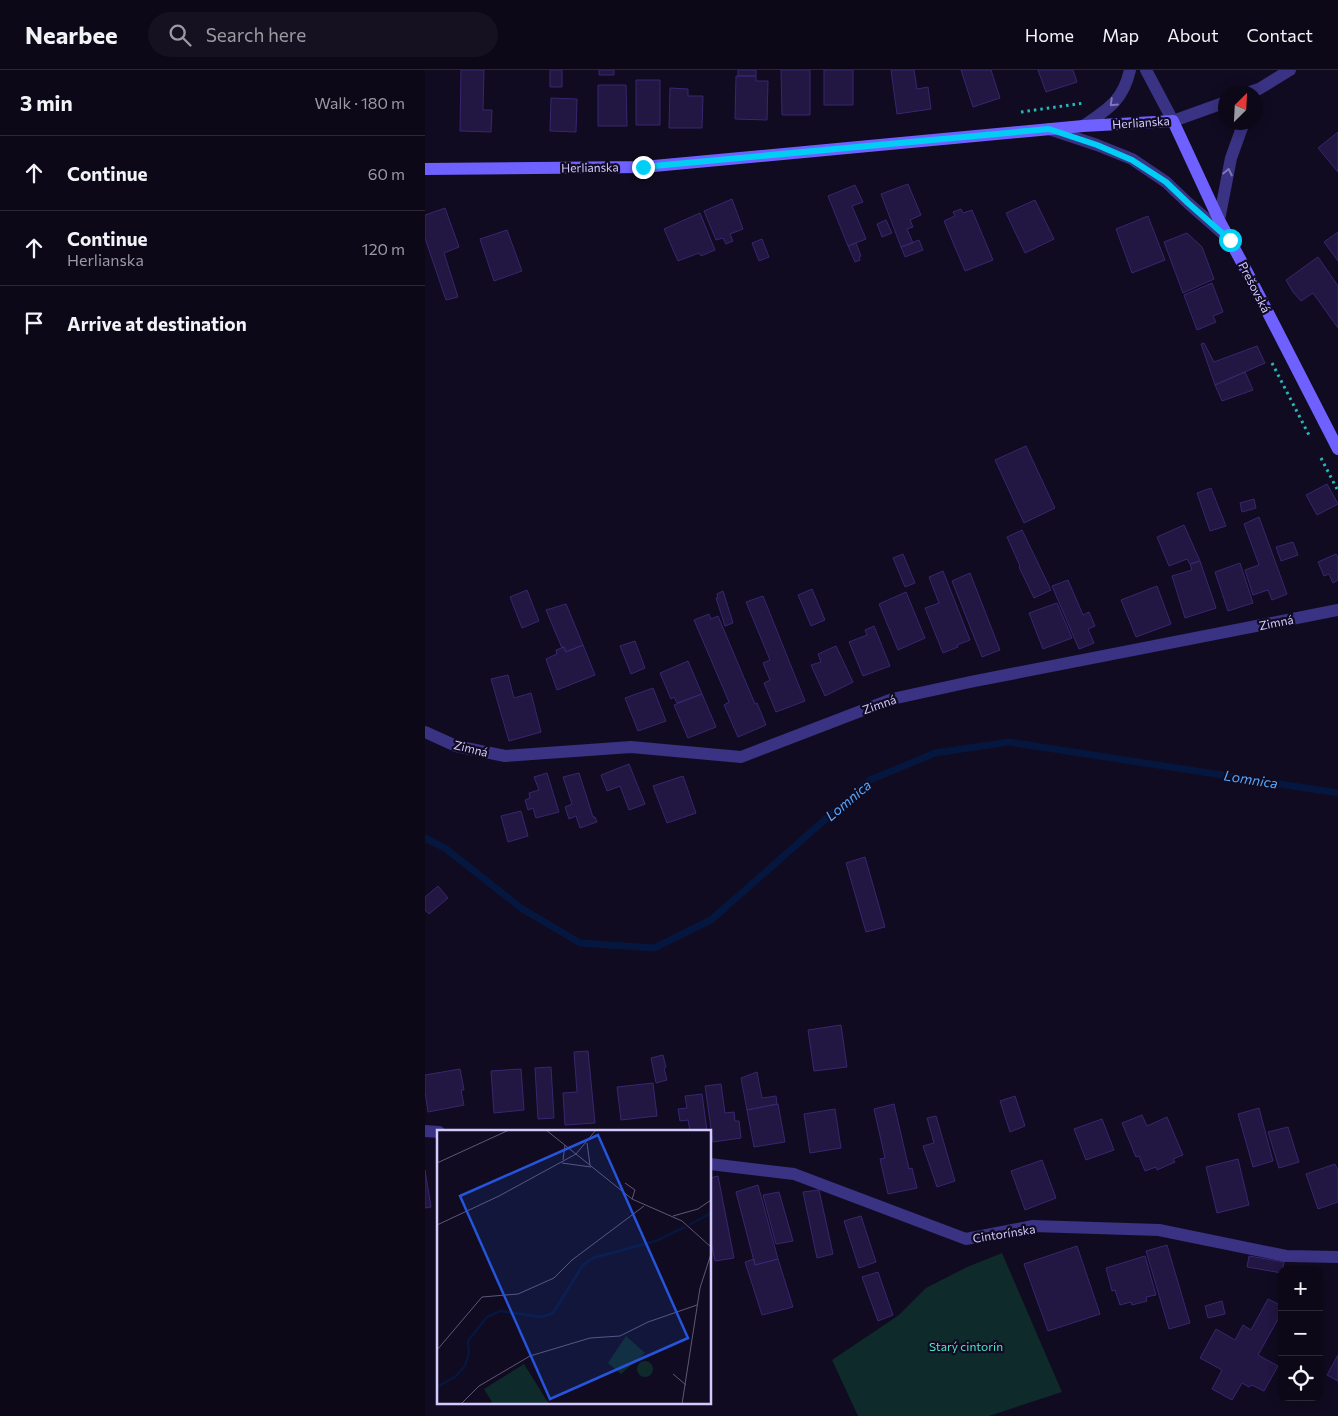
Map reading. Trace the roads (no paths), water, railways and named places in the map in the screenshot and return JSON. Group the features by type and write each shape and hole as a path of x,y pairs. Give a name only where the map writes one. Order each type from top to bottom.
{"main road":[{"name":"Herlianska","path":"425,169 643,167 1083,126 1173,121"},
{"name":"Prešovská","path":"1173,121 1219,220 1338,449"}],"street":[{"name":"Herlianska","path":"1083,126 1110,107 1119,98 1125,88 1130,70"},
{"name":"Prešovská","path":"1146,70 1173,121"},
{"path":"1263,88 1290,70"},
{"name":"Herlianska","path":"1173,121 1218,105"},
{"path":"1049,129 1097,145 1132,160 1166,182 1230,240"},
{"path":"1219,220 1231,158 1240,130"},
{"name":"Zimná","path":"425,732 456,746 505,756 631,747 741,757 892,699 1338,610"},
{"name":"Cintorínska","path":"711,1164 794,1174 966,1239 1033,1226 1159,1230 1286,1256 1338,1257"}],"waterway":[{"name":"Lomnica","path":"425,838 445,848 521,908 580,943 654,948 711,920 870,780 935,753 1009,742 1338,793"}],"park label":[{"name":"Starý cintorín","path":"966,1346"}]}
